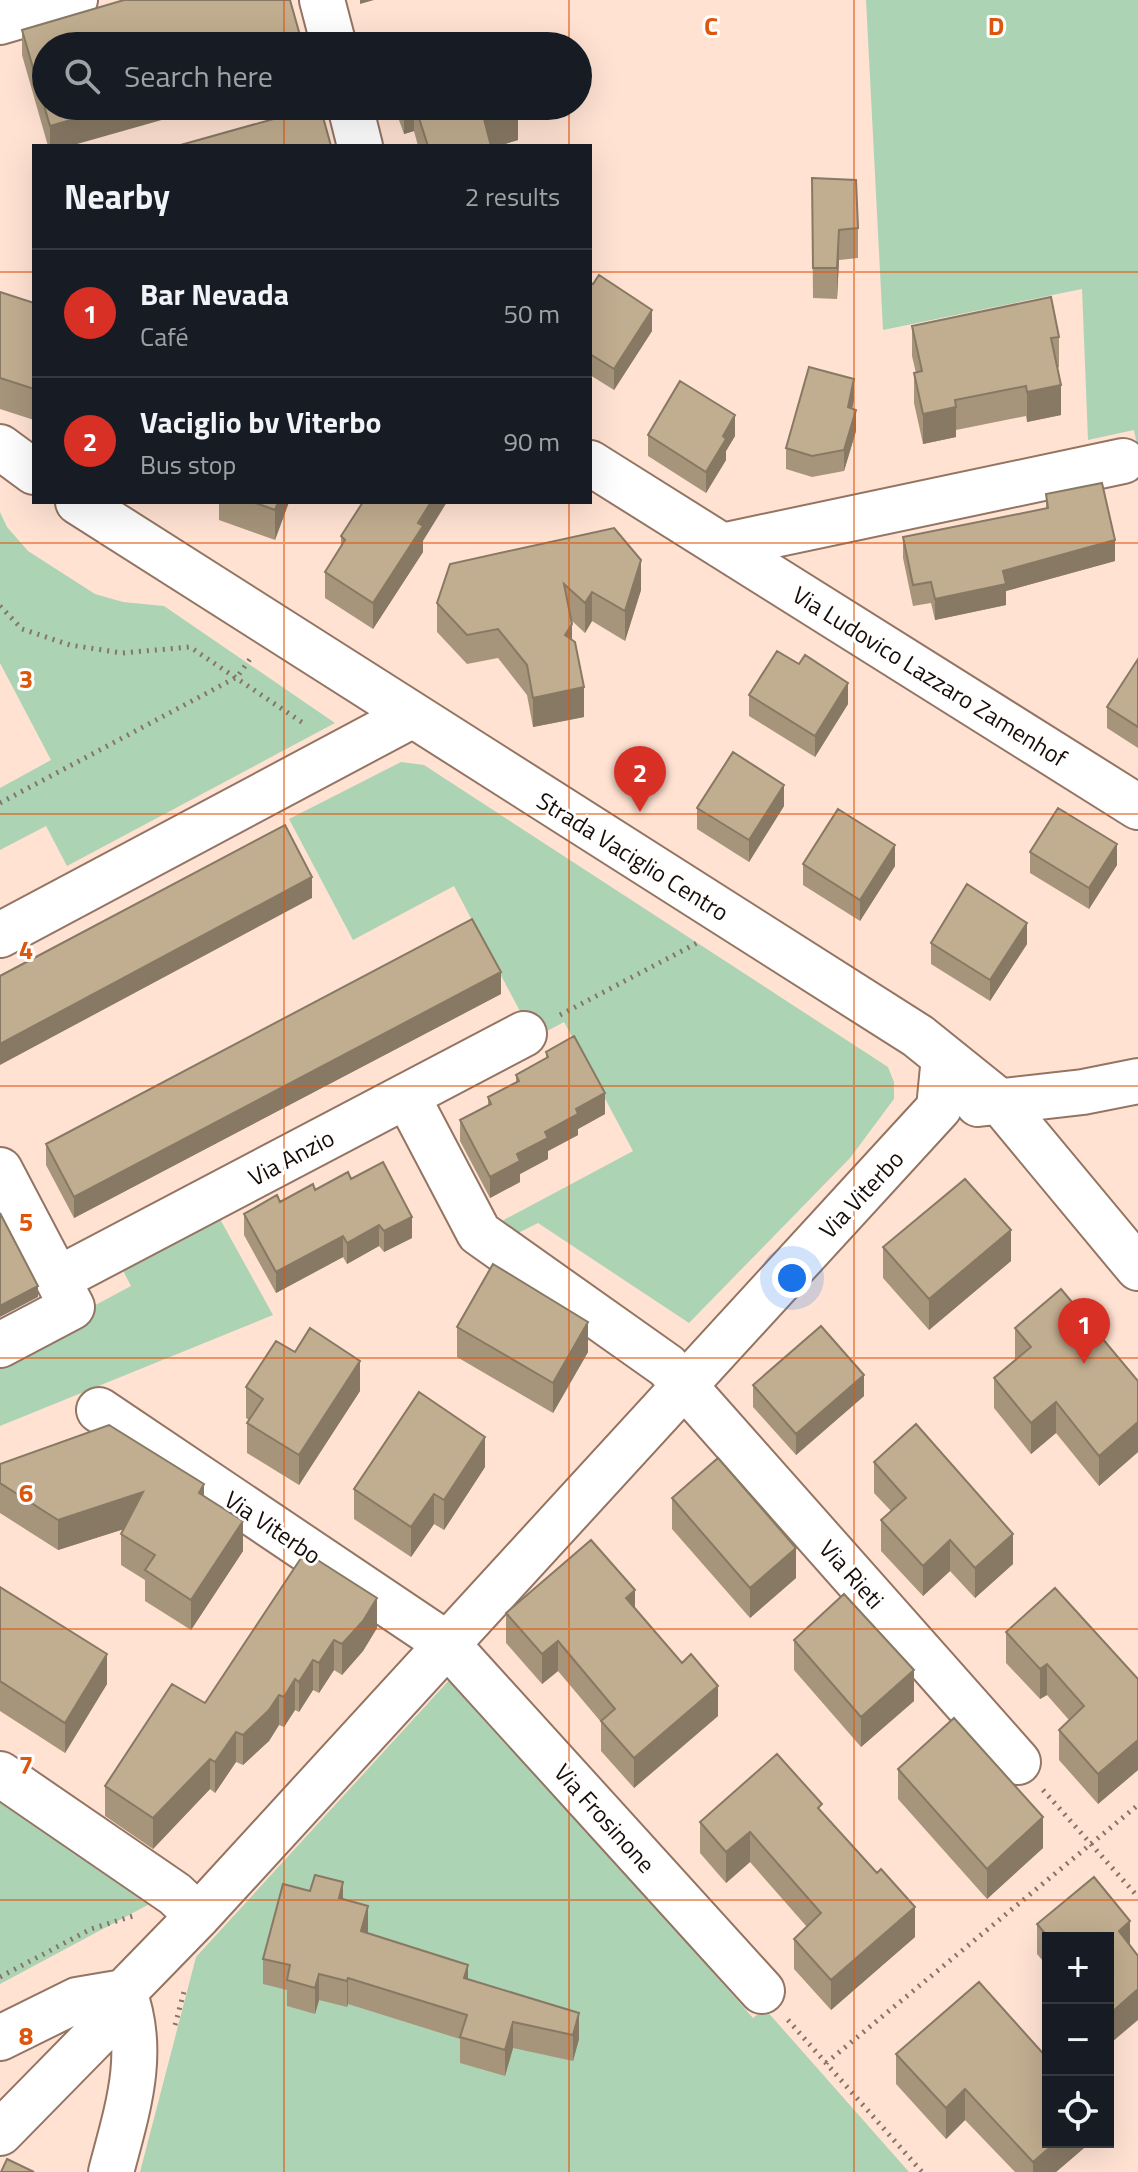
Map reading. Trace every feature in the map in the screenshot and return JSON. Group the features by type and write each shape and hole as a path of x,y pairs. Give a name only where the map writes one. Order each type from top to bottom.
{"street":[{"path":"0,22 75,0"},
{"path":"322,0 330,32"},
{"path":"354,120 360,144"},
{"path":"0,447 32,471"},
{"path":"722,546 1123,461"},
{"name":"Via Ludovico Lazzaro Zamenhof","path":"592,464 1138,807"},
{"name":"Strada Vaciglio Centro","path":"81,504 918,1036 1000,1102 1138,1268"},
{"path":"0,935 411,716"},
{"name":"Via Anzio","path":"58,1279 524,1034"},
{"path":"944,1057 939,1108 1083,1092 1138,1081"},
{"path":"407,1096 479,1233 667,1366 685,1386"},
{"name":"Via Viterbo","path":"0,2133 102,2029 124,1992 187,1905 447,1644 939,1108"},
{"path":"0,1170 72,1307 0,1345"},
{"name":"Via Rieti","path":"685,1386 1018,1762"},
{"name":"Via Viterbo","path":"99,1410 447,1644"},
{"name":"Via Frosinone","path":"447,1644 762,1991"},
{"path":"0,1774 187,1905"},
{"path":"0,2038 77,2000 124,1992 134,2018 135,2083 111,2172"}],"path":[{"path":"0,606 22,629 70,645 122,653 190,647 318,733 332,758"},
{"path":"0,803 237,677 274,626"},
{"path":"524,1034 705,939 692,930"},
{"path":"1018,1762 1138,1897"},
{"path":"826,2063 1138,1805"},
{"path":"0,1977 91,1929 154,1910 187,1905"},
{"path":"762,1991 922,2172"}],"green space":[{"path":"866,0 1138,0 1138,451 1134,430 1088,440 1082,289 883,330"},
{"path":"0,512 7,527 28,551 95,594 123,602 164,606 335,723 67,866 46,826 0,850 0,788 51,760 0,663"},
{"path":"401,762 424,765 888,1067 894,1082 894,1099 850,1158 689,1323 538,1223 506,1239 498,1223 633,1151 564,1022 534,1038 454,886 353,940 289,819"},
{"path":"215,1210 273,1315 0,1426 0,1356 131,1286 119,1263"},
{"path":"452,1677 753,2018 765,2009 909,2172 140,2172 196,1957"},
{"path":"0,1791 157,1900 0,1984"}],"building":[{"path":"124,0 290,0 299,32 32,32 32,64 22,30"},
{"path":"48,120 71,120 50,126"},
{"path":"270,120 324,120 330,144 184,144"},
{"path":"420,120 484,120 490,144 427,144"},
{"path":"812,178 856,180 858,228 839,230 837,268 813,268"},
{"path":"599,275 652,310 614,369 592,355 593,284"},
{"path":"0,292 32,302 32,388 0,378"},
{"path":"1051,297 1059,337 1051,338 1061,385 1027,392 1026,386 955,400 956,407 923,414 914,373 922,371 912,326"},
{"path":"809,367 854,379 848,407 856,410 844,450 812,456 786,448"},
{"path":"680,381 735,415 723,436 726,439 706,472 648,435"},
{"path":"1102,483 1115,540 1003,571 1006,584 935,599 931,582 913,585 903,537 1048,508 1046,494"},
{"path":"258,504 277,504 275,510"},
{"path":"362,504 430,504 418,523 423,526 373,603 325,572 345,540 341,536"},
{"path":"614,528 641,560 625,611 592,592 585,603 564,584 572,624 565,635 575,642 584,687 533,698 527,665 498,629 467,635 437,603 450,564"},
{"path":"777,651 799,664 805,655 848,683 815,736 749,695"},
{"path":"1138,659 1138,727 1107,707"},
{"path":"733,752 784,785 749,840 697,808"},
{"path":"1058,808 1117,844 1089,888 1030,852"},
{"path":"838,809 895,845 860,900 803,864"},
{"path":"285,825 312,877 0,1044 0,976"},
{"path":"967,884 1027,923 990,980 931,943"},
{"path":"472,919 501,972 74,1197 46,1144"},
{"path":"574,1036 605,1093 576,1109 578,1114 545,1132 548,1138 517,1154 520,1161 490,1177 460,1120 491,1104 488,1097 519,1081 516,1075 548,1057 546,1052"},
{"path":"383,1162 412,1217 384,1231 379,1225 347,1243 343,1236 276,1272 244,1214 277,1195 280,1202 313,1184 315,1190 348,1172 351,1179"},
{"path":"965,1179 1011,1230 929,1299 883,1247"},
{"path":"0,1213 38,1286 0,1306"},
{"path":"493,1264 588,1322 553,1383 457,1327"},
{"path":"1061,1289 1138,1381 1138,1422 1099,1456 1056,1402 1031,1423 994,1378 1031,1347 1015,1328"},
{"path":"821,1326 864,1375 796,1434 753,1385"},
{"path":"310,1328 360,1361 299,1455 247,1423 263,1399 246,1387 276,1341 295,1352"},
{"path":"419,1392 485,1437 444,1500 434,1494 411,1527 354,1489"},
{"path":"916,1424 1013,1534 975,1568 950,1540 923,1566 881,1520 906,1498 874,1462"},
{"path":"109,1425 204,1484 199,1493 243,1521 191,1600 145,1570 155,1555 121,1534 143,1492 58,1520 0,1483 0,1464"},
{"path":"718,1458 796,1548 750,1588 672,1498"},
{"path":"591,1540 635,1590 626,1598 682,1663 691,1654 718,1686 634,1758 601,1721 615,1709 558,1641 542,1654 506,1613"},
{"path":"305,1552 377,1598 363,1621 342,1644 334,1640 319,1663 313,1660 299,1682 295,1679 284,1697 279,1695 269,1710 243,1735 236,1732 215,1762 210,1759 153,1818 105,1786 172,1684 205,1703"},
{"path":"0,1587 107,1654 65,1723 0,1681"},
{"path":"1055,1588 1138,1679 1138,1740 1098,1774 1059,1730 1084,1706 1047,1664 1040,1669 1006,1632"},
{"path":"844,1594 914,1670 861,1717 794,1640"},
{"path":"954,1718 1043,1817 987,1869 898,1769"},
{"path":"777,1754 822,1804 818,1808 877,1873 881,1869 915,1907 831,1980 794,1939 821,1913 750,1832 726,1852 700,1822"},
{"path":"315,1875 343,1882 339,1898 368,1906 361,1931 468,1965 464,1978 579,2013 573,2035 513,2022 505,2050 460,2037 467,2015 348,1978 347,1981 319,1974 315,1988 287,1980 290,1965 263,1959 283,1884 310,1891"},
{"path":"1094,1877 1130,1921 1119,1931 1138,1956 1138,1989 1114,2010 1114,1932 1044,1932 1037,1924"},
{"path":"979,1982 1042,2052 1042,2148 1049,2148 1033,2162 965,2089 946,2108 896,2054"},
{"path":"7,2159 34,2172 1,2172"}],"place":[{"name":"Vaciglio bv Viterbo","path":"640,812"},
{"name":"Bar Nevada","path":"1084,1364"}]}
